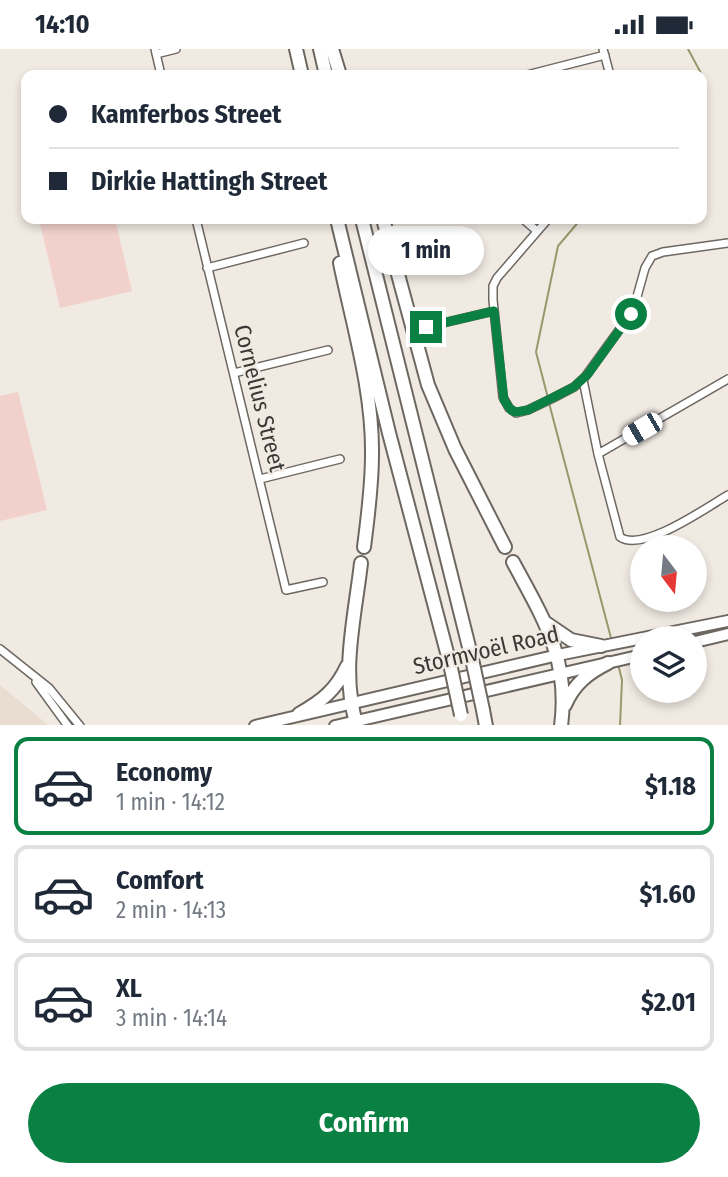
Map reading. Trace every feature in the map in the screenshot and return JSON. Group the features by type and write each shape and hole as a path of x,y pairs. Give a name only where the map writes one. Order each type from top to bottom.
{"highway":[{"path":"320,49 325,70"},
{"path":"332,49 338,70"},
{"path":"296,50 301,70"},
{"path":"332,224 370,422 372,454 364,547"},
{"path":"338,224 462,720"},
{"path":"363,224 472,659 485,725"},
{"path":"384,224 428,385 455,449 505,547"},
{"path":"513,562 558,655 562,673 561,725"},
{"path":"357,724 351,702 349,662 362,563"},
{"path":"543,621 567,639 602,646"},
{"path":"299,714 328,697 339,683 349,662"},
{"path":"563,711 572,690 581,680 609,663"}],"main road":[{"name":"Stormvoël Road","path":"259,725 558,655 728,621"},
{"path":"707,639 728,634"},
{"name":"Stormvoël Road","path":"357,724 630,658"}],"street":[{"path":"160,70 155,51 176,49"},
{"path":"544,70 604,52 609,70"},
{"name":"Cornelius Street","path":"196,224 285,587 288,591 323,582"},
{"path":"529,224 537,231"},
{"path":"543,224 495,282 492,294 503,397 509,408 516,412 543,404 583,380 633,311 645,268 652,256 663,251 728,243"},
{"path":"208,268 304,243"},
{"path":"426,327 494,311"},
{"path":"234,373 328,350"},
{"path":"598,454 728,379"},
{"path":"583,380 618,534 625,541 636,541 665,531 728,495"},
{"path":"260,479 340,459"},
{"path":"0,649 61,700 79,725"},
{"path":"29,674 67,725"}],"shaded area":[{"path":"40,224 116,224 132,291 60,308"},
{"path":"18,392 47,510 0,521 0,396"},
{"path":"0,685 48,725 0,725"}],"waterway":[{"path":"688,49 699,70"},
{"path":"548,398 536,352 558,246 577,224"},
{"path":"549,403 611,638"},
{"path":"618,664 622,680 620,725"}],"route":[{"path":"426,327 494,311 504,400 511,410 519,412 553,398 583,380 631,314"}]}
